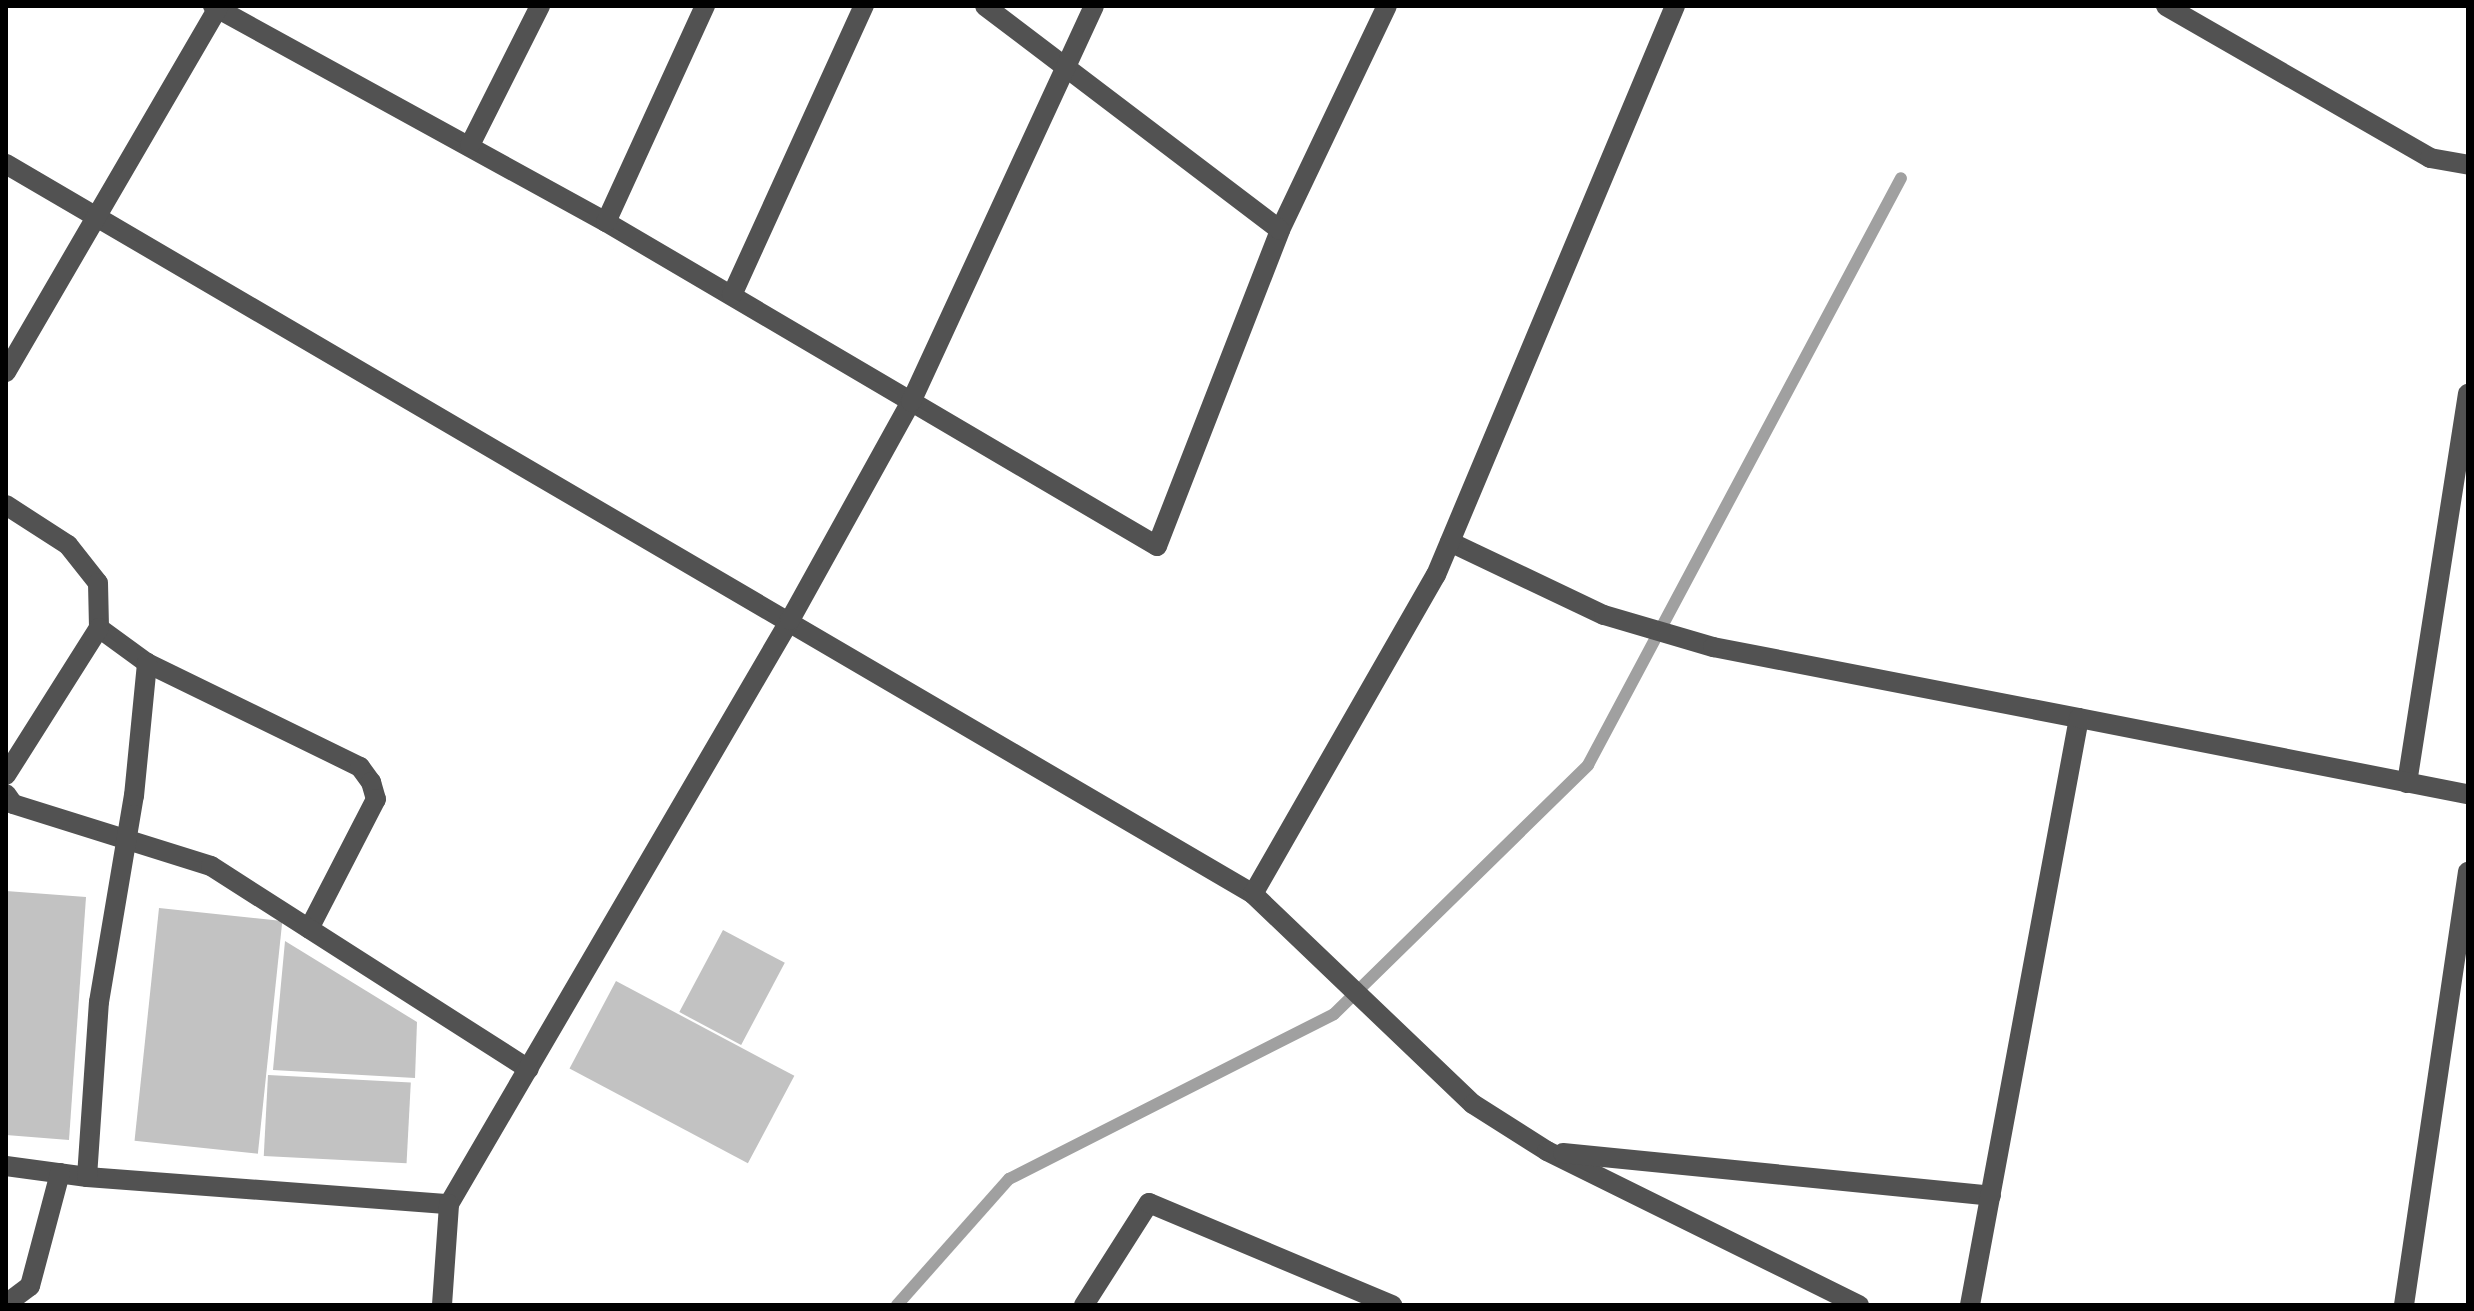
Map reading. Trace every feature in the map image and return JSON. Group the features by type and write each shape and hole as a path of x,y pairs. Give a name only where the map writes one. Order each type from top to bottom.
{"street":[{"path":"470,145 540,6"},
{"path":"606,222 705,6"},
{"path":"732,295 864,6"},
{"path":"985,6 1280,230"},
{"path":"442,1305 449,1204 790,620 911,402 1094,6"},
{"path":"6,372 98,221 217,7 606,222 1157,546 1280,230 1387,6"},
{"path":"1253,894 1450,542 1675,6"},
{"path":"2166,6 2430,158 2468,165"},
{"path":"6,164 98,221 790,620 1253,894 1473,1104 1547,1151 1859,1305"},
{"path":"2407,783 2468,394"},
{"path":"6,505 68,545 98,583 99,628 6,775"},
{"path":"1450,542 1604,615 1713,647 2468,794"},
{"path":"99,628 147,663 360,767 371,782 376,799 309,929"},
{"path":"87,1177 99,1002 125,838 147,663"},
{"path":"1970,1305 2079,718"},
{"path":"6,794 13,804 211,866 529,1069"},
{"path":"2404,1305 2468,872"},
{"path":"1547,1151 1991,1196"},
{"path":"6,1166 87,1177 449,1204"},
{"path":"6,1304 30,1286 60,1173"},
{"path":"1084,1305 1149,1203 1392,1305"}],"building":[{"path":"6,891 86,897 69,1140 6,1135"},
{"path":"159,908 282,921 258,1154 135,1141"},
{"path":"723,930 785,963 741,1045 679,1012"},
{"path":"285,941 417,1022 415,1078 273,1070"},
{"path":"616,981 794,1076 748,1163 570,1068"},
{"path":"268,1075 411,1082 407,1163 264,1156"}],"waterway":[{"path":"897,1305 1009,1179 1334,1014 1588,765 1901,178"}]}
